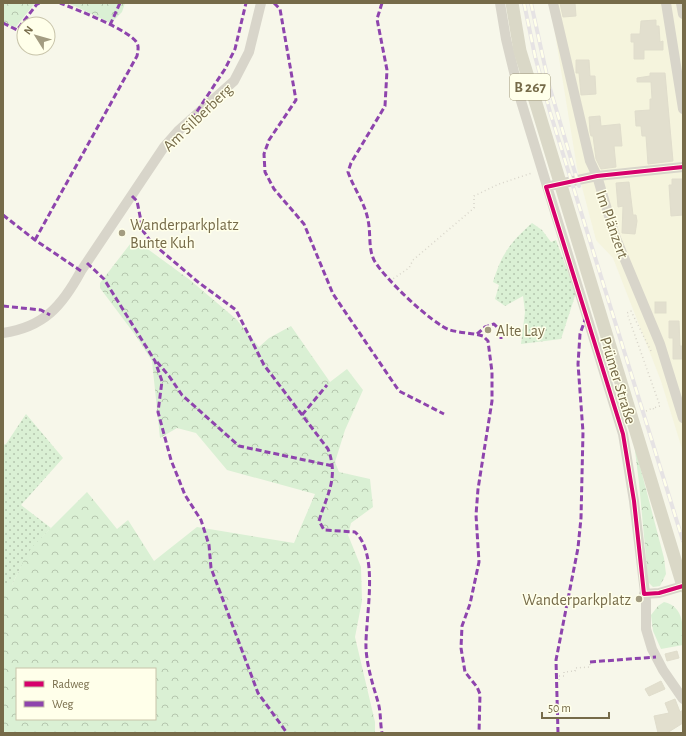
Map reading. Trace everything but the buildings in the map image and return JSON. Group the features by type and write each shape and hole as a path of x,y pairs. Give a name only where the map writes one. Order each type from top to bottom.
{"main road":[{"name":"B 267","path":"512,3 520,51 548,169 561,190 683,586"}],"street":[{"name":"Am Silberberg","path":"3,333 27,327 50,314 72,289 87,263 164,147 178,131 234,81 249,52 261,3"},
{"name":"Prümer Straße","path":"500,3 506,39 521,101 548,169 546,187 623,434 634,501 644,594 646,629 652,649 663,670 683,699"},
{"name":"Im Plänzert","path":"553,3 590,161 597,176 615,236 660,344 682,413"},
{"path":"666,3 683,110"},
{"path":"681,3 683,14"},
{"path":"546,187 597,176 683,167"},
{"path":"644,594 658,593 683,586"}],"path":[{"path":"390,281 409,268 413,260 474,208 474,196 499,184 548,169"},
{"path":"646,411 660,406 627,313 631,311 652,353"},
{"path":"559,680 560,676 564,676 564,672 575,671 575,668 590,667 590,662"}],"shaded area":[{"path":"550,3 683,3 683,452 661,381 613,258 596,240 577,168"}],"green space":[{"path":"3,3 35,3 25,16 16,16 15,28 3,23"},
{"path":"68,3 125,3 122,12 111,23"},
{"path":"532,223 542,230 551,242 556,240 576,293 561,339 521,344 525,312 523,296 505,306 495,299 499,285 493,282 503,256 512,243"},
{"path":"134,239 190,280 236,319 259,347 269,338 291,326 330,382 347,369 363,390 345,430 335,462 339,472 370,479 373,507 351,523 348,535 361,567 362,601 355,637 375,722 375,733 3,733 3,585 12,585 32,547 87,492 117,529 128,520 154,561 197,527 294,543 315,494 227,470 196,433 177,428 160,438 152,361 136,336 100,288 100,283"},
{"path":"26,414 63,458 21,505 51,528 28,555 12,585 3,585 3,445 6,444"},
{"path":"634,443 664,558 666,574 660,586 653,587 649,583 648,579"},
{"path":"664,602 676,608 679,613 683,625 683,645 661,649 653,631 651,615 658,606"}],"railway":[{"path":"524,3 535,56 550,112 683,541"},
{"path":"531,3 549,85 579,186"}],"marked path":[{"path":"3,23 17,30 37,4 41,3"},
{"path":"35,240 137,56 138,51 137,43 124,32 102,20 60,3"},
{"path":"110,25 120,3"},
{"path":"192,119 225,69 235,49 246,3"},
{"path":"274,3 280,9 296,100 269,140 264,154 265,172 274,189 304,224 333,294 399,391 444,414"},
{"path":"382,3 377,19 387,70 385,106 351,163 348,172 367,214 372,255 379,268 397,288 420,310 432,319 450,330 483,336 488,341 492,372 492,401 478,489 476,515 479,562 470,604 462,626 461,648 465,672 477,687 480,694 479,733"},
{"path":"132,196 137,201 143,231 152,243 198,282 236,310 264,365 328,449 332,469 331,486 319,521 324,530 355,532 363,542 367,556 370,587 366,648 369,669 379,706 382,733"},
{"path":"3,215 35,240 81,271"},
{"path":"87,263 104,279 155,361 162,381 158,412 171,460 185,495 201,520 209,545 211,568 258,693 287,733"},
{"path":"3,306 41,310 50,315"},
{"path":"558,733 556,660 578,548 581,518 583,432 578,364 580,334 586,317"},
{"path":"477,334 485,327 494,324 501,331 501,339"},
{"path":"157,362 182,395 239,446 333,466"},
{"path":"302,415 327,385"},
{"path":"590,662 656,657"}],"cycle path":[{"path":"683,167 597,176 546,187 623,434 634,501 644,594 659,593 683,586"}],"place":[{"name":"Wanderparkplatz Bunte Kuh","path":"122,233"},
{"name":"Alte Lay","path":"488,330"},
{"name":"Wanderparkplatz","path":"639,599"}]}
